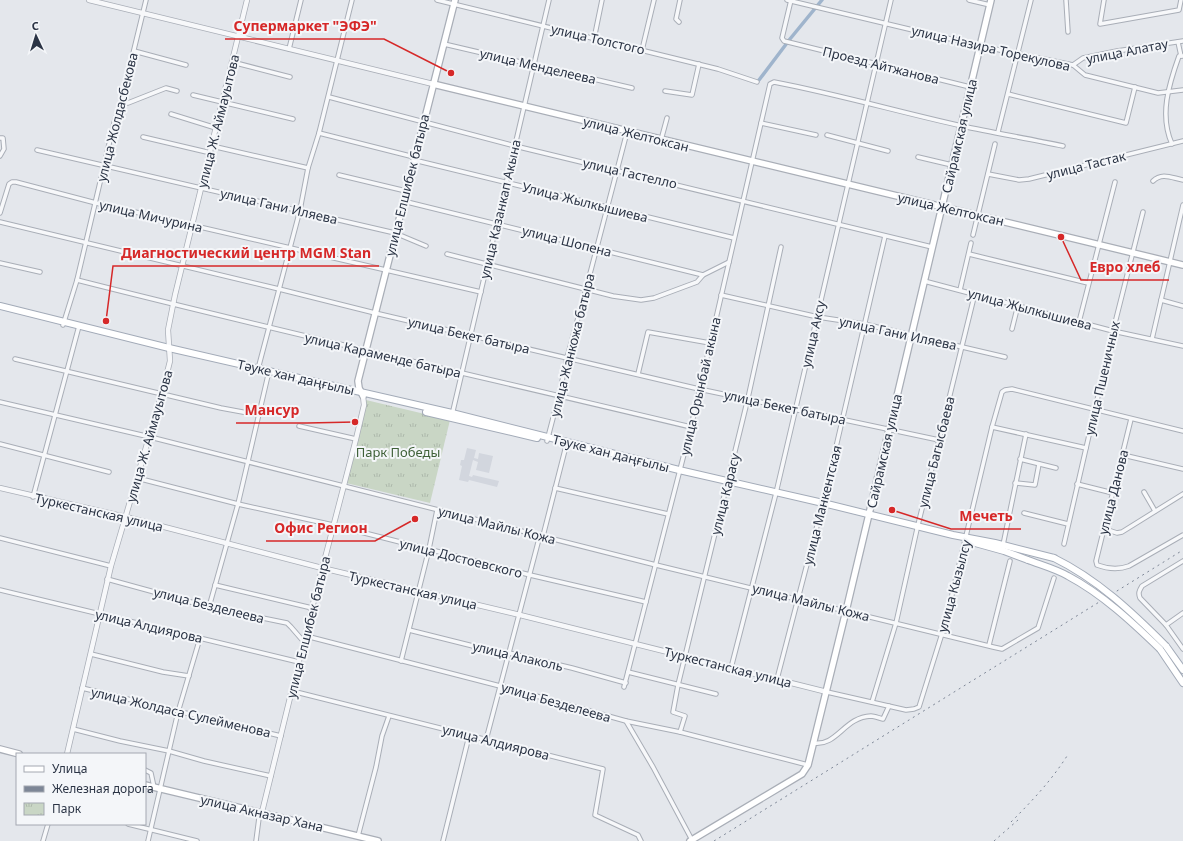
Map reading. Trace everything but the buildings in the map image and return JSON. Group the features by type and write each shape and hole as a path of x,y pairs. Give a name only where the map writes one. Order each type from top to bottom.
{"main road":[{"name":"улица Елшибек батыра","path":"362,394 358,381 365,351 455,2"},
{"name":"Сайрамская улица","path":"808,765 827,692 991,3"},
{"name":"улица Желтоксан","path":"433,84 1183,265"},
{"name":"Тәуке хан даңғылы","path":"0,308 77,328 258,369 728,483 917,528 953,535 1004,551 1067,575 1086,587 1163,647 1183,683"},
{"name":"Тәуке хан даңғылы","path":"967,540 995,543 1054,558 1071,567 1091,580 1138,618 1183,670"},
{"path":"0,749 16,753"},
{"path":"691,840 802,774 808,765"},
{"name":"улица Акназар Хана","path":"146,785 378,841"}],"street":[{"name":"улица Желтоксан","path":"89,0 433,84"},
{"name":"улица Жолдасбекова","path":"63,324 77,280 114,123 121,103 146,0"},
{"name":"улица Ж. Аймауытова","path":"67,753 107,579 150,437 170,362 168,330 173,305 247,0"},
{"path":"289,49 301,0"},
{"path":"258,369 300,210 308,168 320,133 352,0"},
{"name":"улица Толстого","path":"437,0 455,2 543,26 699,64 757,82"},
{"name":"улица Казанкап Акына","path":"452,415 549,0"},
{"path":"594,38 600,0"},
{"path":"642,50 654,0"},
{"path":"678,22 676,19 680,0"},
{"name":"улица Назира Торекулова","path":"790,0 820,9 980,46 1073,65 1085,75 1158,93 1183,90"},
{"name":"Проезд Айтжанова","path":"790,0 782,38 784,40 970,87"},
{"name":"улица Аксу","path":"731,668 796,409 891,0"},
{"path":"969,0 991,3"},
{"path":"998,132 1031,0"},
{"path":"1066,0 1068,32"},
{"path":"1104,0 1100,24 1179,10 1181,0"},
{"name":"улица Алатау","path":"1073,65 1083,58 1117,51 1183,41"},
{"path":"1172,144 1166,124 1168,93 1181,56 1178,42"},
{"name":"улица Менделеева","path":"444,44 632,88"},
{"path":"134,51 186,65"},
{"path":"232,62 290,77"},
{"path":"665,91 692,95 699,64"},
{"name":"улица Орынбай акына","path":"625,685 691,427 770,84 774,82 821,91 866,104"},
{"path":"1008,94 1126,123 1135,87"},
{"path":"121,103 128,103 166,88 177,91"},
{"path":"193,95 293,119"},
{"name":"улица Гастелло","path":"329,97 515,146 932,247"},
{"path":"866,104 962,126 1064,146"},
{"path":"171,114 216,128"},
{"path":"661,140 667,118"},
{"path":"761,122 816,135"},
{"name":"улица Жанкожа батыра","path":"548,439 567,358 627,132"},
{"path":"320,133 414,158"},
{"path":"827,135 888,151"},
{"path":"143,137 210,153"},
{"path":"0,138 3,138 4,149 0,156"},
{"name":"улица Тастак","path":"988,174 1013,180 1029,179 1183,141"},
{"path":"973,235 995,144"},
{"path":"212,146 308,168"},
{"name":"улица Гани Иляева","path":"37,150 395,233 426,246"},
{"path":"918,157 952,165"},
{"name":"Улица Жылкышиева","path":"414,158 507,183 734,238"},
{"path":"339,175 406,191"},
{"path":"1153,181 1157,177 1163,175 1183,180"},
{"name":"улица Мичурина","path":"0,213 9,184 16,182 192,226 481,292"},
{"path":"1079,322 1115,182"},
{"name":"улица Шопена","path":"403,201 703,275"},
{"path":"1152,339 1181,221 1183,205"},
{"name":"улица Пшеничных","path":"1064,544 1113,331 1134,253 1143,212"},
{"name":"улица Бекет батыра","path":"0,222 375,313 699,389 748,398 939,440"},
{"name":"улица Манкентская","path":"777,680 822,505 885,236"},
{"path":"960,290 971,243"},
{"name":"улица Карасу","path":"680,732 685,716 673,712 678,684 728,483 769,306 781,247"},
{"path":"447,254 613,296 641,300 654,298 697,282 703,275 729,262"},
{"path":"969,254 1088,283"},
{"path":"0,263 40,272"},
{"name":"улица Караменде батыра","path":"77,280 173,305 461,374 559,395 691,427"},
{"name":"улица Жылкышиева","path":"924,281 1113,331 1183,346"},
{"name":"улица Багысбаева","path":"872,702 896,623 917,528 975,294"},
{"name":"улица Гани Иляева","path":"721,295 818,317 864,324 912,334 1004,357"},
{"path":"1161,300 1183,306"},
{"path":"1012,329 1018,305"},
{"path":"33,497 77,328"},
{"path":"638,374 648,332 710,343"},
{"path":"16,359 259,415"},
{"path":"209,607 238,504 269,372"},
{"name":"улица Кызылсу","path":"889,706 906,710 919,707 967,540 1000,394 1005,390 1012,389 1095,410"},
{"name":"улица Елшибек батыра","path":"262,812 322,568 356,439 364,405 362,394"},
{"name":"улица Майлы Кожа","path":"0,402 150,437 248,463 1002,649 1038,628 1054,578"},
{"path":"1095,410 1183,431"},
{"name":"улица Данова","path":"1131,419 1114,493 1096,561 1097,565 1107,569 1121,569 1129,566 1183,535"},
{"path":"298,426 356,439"},
{"path":"992,426 1086,448"},
{"path":"1003,546 1026,434"},
{"path":"0,444 109,472"},
{"path":"486,740 567,444"},
{"path":"1123,455 1183,469"},
{"path":"1020,459 1056,468"},
{"path":"1015,483 1035,485 1039,464"},
{"name":"улица Достоевского","path":"137,478 238,504 333,525 530,575 646,602"},
{"path":"1077,484 1114,493"},
{"name":"Туркестанская улица","path":"0,488 33,497 126,517 322,568 520,615 827,692"},
{"path":"555,488 668,514"},
{"path":"1144,492 1155,511"},
{"path":"1104,529 1120,533 1183,494"},
{"path":"402,661 437,510"},
{"path":"1024,513 1068,524"},
{"path":"0,538 111,566"},
{"path":"989,645 1010,561"},
{"path":"1183,561 1142,586 1138,594 1166,625 1183,649"},
{"name":"улица Безделеева","path":"107,579 209,607 286,623 304,642"},
{"path":"215,585 312,608"},
{"name":"улица Алдиярова","path":"0,590 299,662"},
{"path":"1166,625 1183,613"},
{"name":"улица Алаколь","path":"409,630 497,652 509,653 572,668 625,685"},
{"name":"улица Безделеева","path":"306,636 500,686 626,721 680,732 808,765"},
{"path":"148,841 178,712 200,638"},
{"path":"91,654 163,672 189,676"},
{"path":"628,672 716,694"},
{"name":"улица Жолдаса Сулейменова","path":"82,688 281,736"},
{"name":"улица Алдиярова","path":"292,691 603,769 595,815 638,835 641,841"},
{"path":"814,743 821,744 830,740 854,720 871,716 883,719 889,706 827,692"},
{"path":"358,836 376,767 382,736 389,716"},
{"path":"626,721 653,767 691,840"},
{"path":"73,729 169,751 204,762 271,776"},
{"path":"443,841 469,736"},
{"path":"146,771 152,774 154,787"},
{"path":"256,841 259,818 262,812"},
{"path":"43,841 48,825"},
{"path":"132,825 196,841"}],"shaded area":[{"path":"467,448 476,450 474,458 478,459 479,453 493,456 489,473 476,470 478,462 473,460 469,476 472,477 473,475 499,481 497,487 469,480 468,482 459,480 462,466 460,465 461,460 464,460"}],"green space":[{"name":"Парк Победы","path":"366,400 450,420 430,503 346,483"}],"waterway":[{"path":"759,80 822,0"}],"railway":[{"path":"714,841 1183,550"},
{"path":"1011,822 1041,790 1067,756"},
{"path":"994,841 1018,820"}],"place":[{"name":"Супермаркет \"ЭФЭ\"","path":"451,73"},
{"name":"Евро хлеб","path":"1061,237"},
{"name":"Диагностический центр MGM Stan","path":"106,321"},
{"name":"Мансур","path":"355,422"},
{"name":"Мечеть","path":"892,510"},
{"name":"Офис Регион","path":"415,519"}]}
